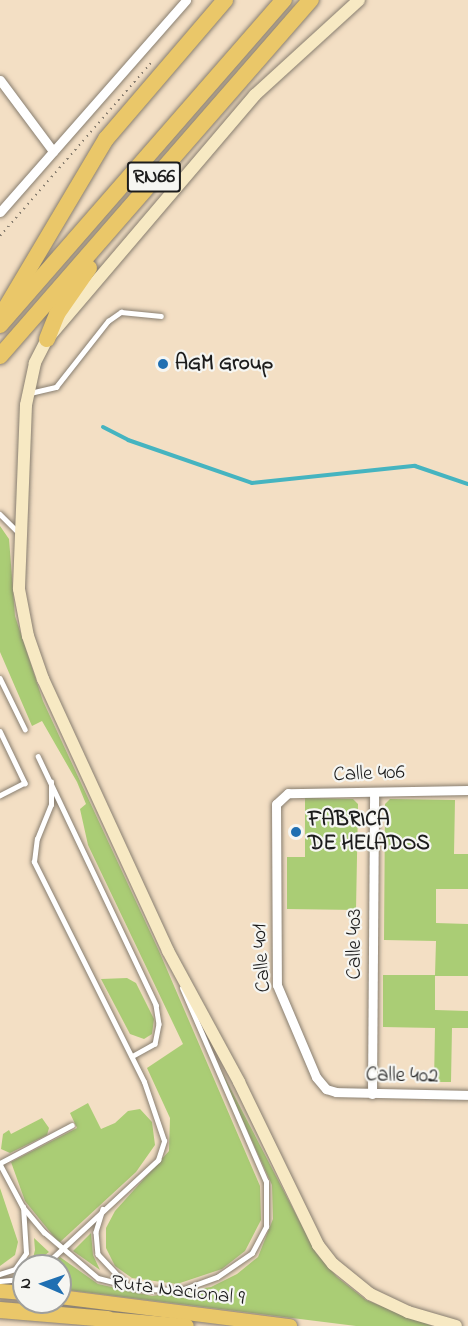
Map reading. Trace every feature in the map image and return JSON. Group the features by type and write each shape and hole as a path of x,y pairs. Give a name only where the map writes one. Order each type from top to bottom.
{"highway":[{"path":"0,318 106,139 225,0"},
{"name":"RN66","path":"0,325 284,0"},
{"name":"RN66","path":"0,357 311,0"},
{"path":"47,339 57,314 118,219"},
{"path":"0,1310 108,1319"},
{"path":"0,1316 108,1319"}],"main road":[{"name":"Ruta Nacional 9","path":"72,1299 290,1326"},
{"name":"Ruta Nacional 9","path":"108,1319 187,1326"}],"street":[{"path":"0,212 186,0"},
{"path":"358,0 255,95 47,339 34,363 28,393 19,589 28,636 43,679 168,951 239,1082 307,1226 333,1264 352,1283 384,1302 456,1326"},
{"path":"0,80 53,151"},
{"name":"Calle 406","path":"276,804 288,793 468,790"},
{"name":"Calle 403","path":"372,1094 374,793"},
{"name":"Calle 401","path":"276,804 277,985 316,1077 326,1089 336,1092"},
{"name":"Calle 402","path":"336,1092 468,1095"}],"lane":[{"path":"28,393 56,387 108,321 121,312 161,316"},
{"path":"0,514 13,524 20,536"},
{"path":"0,678 25,729"},
{"path":"0,733 25,783 0,796"},
{"path":"38,756 158,1013 155,1044 132,1057"},
{"path":"51,782 51,805 37,839 34,862 132,1057 161,1123 163,1150 143,1175 104,1207 55,1254"},
{"path":"72,1125 0,1163 23,1207 60,1249 98,1278 130,1287 181,1290 230,1271 252,1253 261,1239 269,1213 266,1182 210,1060 168,951"},
{"path":"0,1274 15,1269 26,1253 23,1207"},
{"path":"104,1207 96,1232 98,1254 112,1274 130,1287"}],"path":[{"path":"0,236 152,62"}],"green space":[{"path":"0,526 9,539 15,616 43,701 159,951 260,1186 261,1220 245,1251 222,1269 177,1284 132,1278 115,1266 106,1248 106,1228 115,1211 169,1151 170,1118 147,1068 183,1044 88,845 80,809 86,804 77,782 42,721 32,726 0,652"},
{"path":"305,798 353,799 358,804 356,910 287,909 287,857 305,857"},
{"path":"390,799 455,800 454,854 468,854 468,889 436,889 436,923 468,924 468,976 435,976 435,1010 468,1011 468,1028 452,1028 451,1082 434,1082 435,1028 383,1027 383,975 435,975 436,941 384,940 385,804"},
{"path":"127,978 136,983 154,1019 152,1034 144,1039 130,1034 101,979"},
{"path":"212,1053 316,1253 337,1277 366,1300 432,1326 356,1326 72,1290 72,1266 98,1284 152,1296 211,1287 237,1274 258,1257 273,1219 272,1185"},
{"path":"88,1103 101,1129 115,1123 128,1111 140,1109 152,1122 155,1145 136,1172 59,1243 25,1201 11,1162 77,1128 70,1113"},
{"path":"42,1118 49,1128 47,1135 10,1153 1,1149 3,1134 9,1130 11,1134"},
{"path":"0,1188 18,1242 15,1254 12,1254 12,1257 0,1266"},
{"path":"91,1233 93,1255 100,1270 73,1251"},
{"path":"34,1238 49,1252 34,1254"}],"waterway":[{"path":"103,427 128,440 252,483 415,466 468,484"}],"place":[{"name":"AGM Group","path":"163,364"},
{"name":"FABRICA DE HELADOS","path":"296,832"}]}
